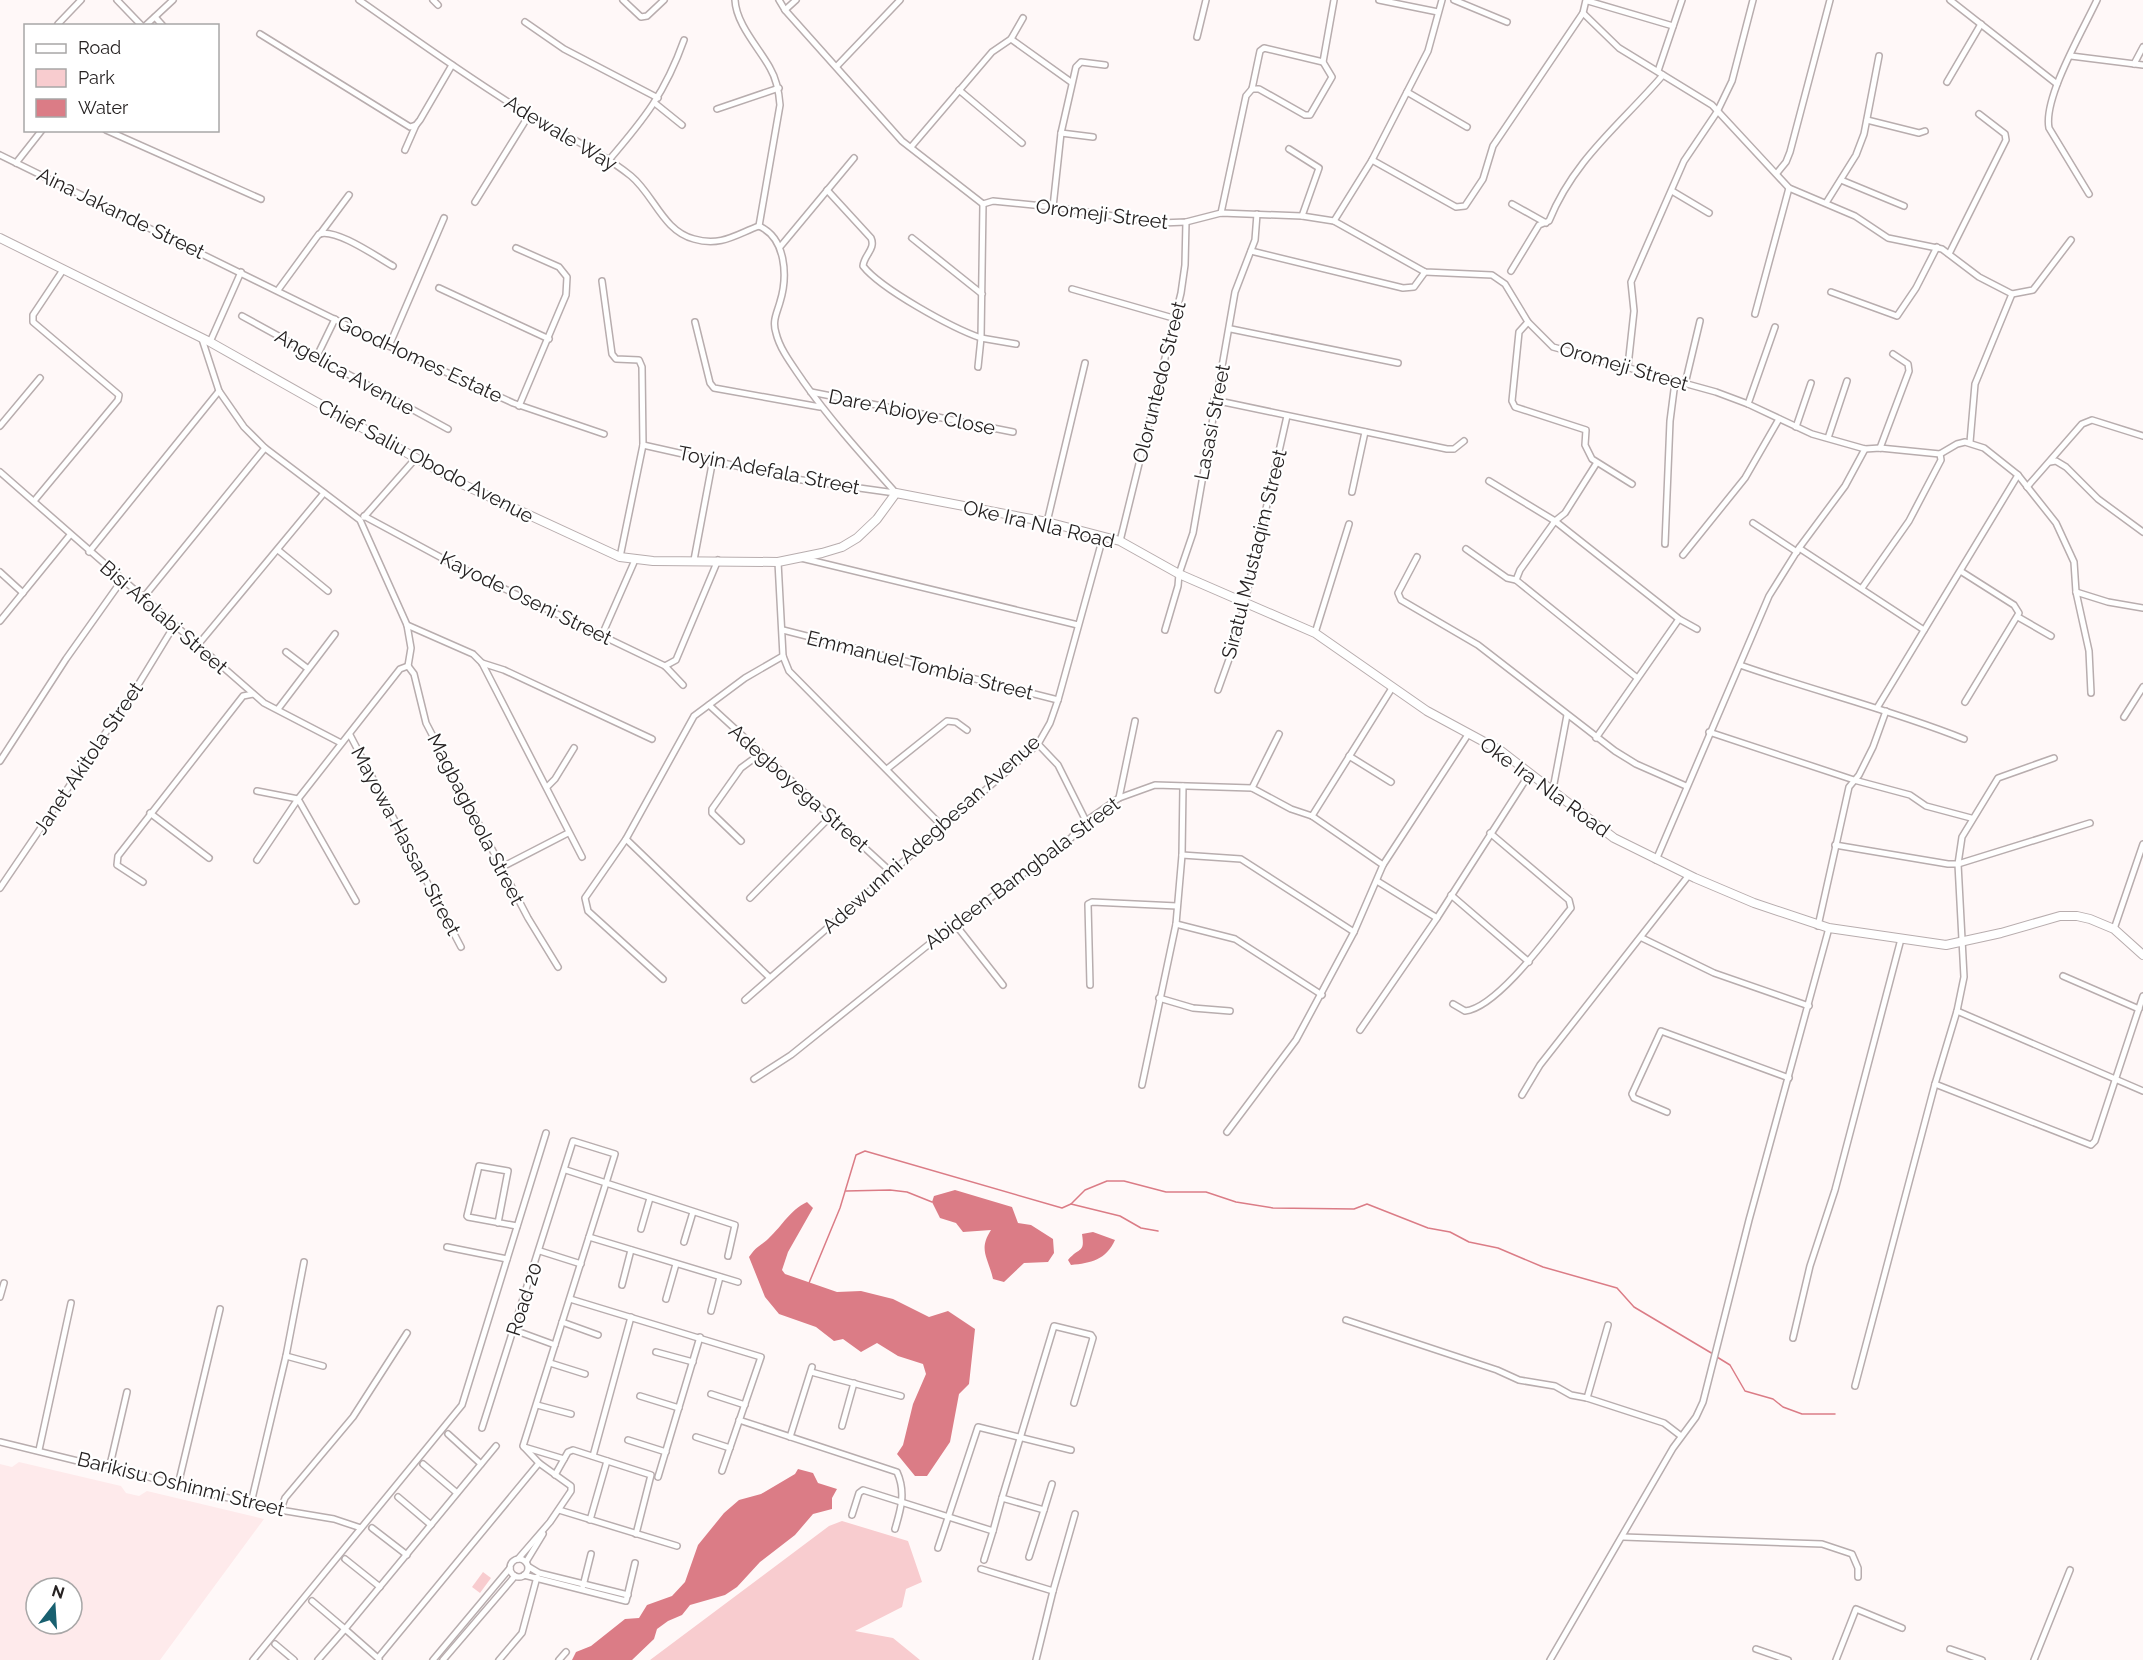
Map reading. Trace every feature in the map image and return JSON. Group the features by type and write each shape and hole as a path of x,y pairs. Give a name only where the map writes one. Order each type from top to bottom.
{"street":[{"path":"58,24 81,0"},
{"path":"117,0 142,24"},
{"path":"146,24 173,0"},
{"name":"Adewale Way","path":"359,0 529,115 609,160 634,179 676,231 695,240 713,242 736,238 759,226"},
{"path":"433,0 438,5"},
{"path":"623,0 640,16 647,16 664,0"},
{"path":"735,0 736,8 752,41 772,70 778,88 780,105 759,226 770,231 780,247 783,283 775,317 776,334 788,359 820,407 896,493"},
{"path":"779,0 785,10 902,141 983,204 981,338 978,367"},
{"path":"785,10 796,0"},
{"path":"837,66 900,0"},
{"path":"1197,37 1206,0"},
{"path":"1252,89 1258,89 1305,115 1310,115 1332,77 1323,62 1334,0"},
{"path":"1379,0 1438,12"},
{"path":"1334,221 1372,160 1430,47 1442,0"},
{"path":"1454,0 1507,22"},
{"path":"1372,160 1461,208 1465,206 1483,179 1493,146 1583,13 1587,0 1673,26"},
{"path":"1511,271 1539,225 1546,223 1561,192 1588,153 1660,73 1682,0"},
{"path":"1628,366 1634,311 1631,282 1684,161 1717,112 1732,81 1753,0"},
{"path":"1777,173 1786,162 1790,152 1830,0"},
{"path":"1950,0 2057,84"},
{"path":"2089,194 2049,128 2048,110 2057,84 2097,0"},
{"path":"1583,13 1619,48 1712,105 1789,188 1855,216 1888,238 1937,247 1979,278 2012,294 2033,290 2071,240"},
{"path":"155,17 161,24"},
{"path":"911,147 992,52 1011,39 1023,18"},
{"path":"525,22 564,49 657,101 682,125"},
{"path":"1947,82 1981,24"},
{"path":"260,34 410,127 416,125"},
{"path":"1011,39 1071,81"},
{"path":"609,160 657,101 672,74 684,40"},
{"path":"2134,64 2143,46"},
{"path":"1221,213 1246,96 1252,89 1262,49 1323,62"},
{"path":"1826,203 1856,155 1867,120 1879,56"},
{"path":"2071,56 2143,65"},
{"path":"1053,207 1061,134 1071,81 1076,67 1082,62 1104,65"},
{"path":"405,150 416,125 452,65"},
{"path":"717,109 778,88"},
{"path":"959,90 1022,143"},
{"path":"1407,92 1467,127"},
{"path":"1948,254 2006,140 2005,134 1979,114"},
{"path":"475,202 529,115"},
{"path":"1867,120 1919,133 1925,131"},
{"path":"16,163 40,132"},
{"path":"110,132 261,200"},
{"path":"1061,134 1093,137"},
{"path":"1289,149 1319,168 1302,216"},
{"name":"Aina Jakande Street","path":"1,156 241,272"},
{"path":"780,247 854,158"},
{"path":"1841,180 1904,206"},
{"path":"1755,314 1789,188"},
{"path":"827,190 871,238 871,249 863,260 863,266 867,272 896,292 981,338 1016,344"},
{"path":"1672,191 1709,213"},
{"path":"278,290 349,195"},
{"name":"Oromeji Street","path":"983,204 993,201 1053,207 1161,223 1186,222 1221,213 1302,216 1334,221 1425,272 1492,275 1505,284 1528,322 1553,347 1628,366 1748,404 1796,427 1864,449 1880,448 1940,454 1956,444 1970,442"},
{"path":"1512,204 1546,223"},
{"name":"Lasasi Street","path":"1165,630 1192,533 1235,292 1256,237 1257,214"},
{"path":"389,346 444,219"},
{"name":"Oloruntedo Street","path":"1120,542 1185,265 1186,222"},
{"path":"319,234 325,232 336,235 393,266"},
{"name":"Chief Saliu Obodo Avenue","path":"0,238 206,340 416,458 502,503 620,557 635,560 778,562 799,558 842,547 857,538 896,493"},
{"path":"912,238 982,294"},
{"path":"1832,292 1897,316 1916,288 1937,247"},
{"path":"516,248 559,267 567,277 566,295 519,406"},
{"path":"1251,250 1403,288 1414,286 1425,272"},
{"path":"34,501 118,400 119,395 33,322 33,315 63,270"},
{"path":"206,340 241,272"},
{"name":"GoodHomes Estate","path":"241,272 389,346 519,406 604,434"},
{"path":"602,281 612,354 616,359 639,360 642,367 643,445 620,557"},
{"path":"439,288 549,339"},
{"path":"1072,289 1173,318"},
{"path":"2012,294 1975,384 1970,442 1984,448 2018,476 2056,523 2074,562 2076,592 2089,651 2091,693"},
{"name":"Angelica Avenue","path":"242,316 448,429"},
{"path":"317,356 335,319"},
{"path":"1685,384 1700,321"},
{"path":"695,322 710,383 714,388 820,407"},
{"path":"1528,322 1519,332 1512,401 1520,410 1586,430 1587,451 1596,464 1632,484"},
{"path":"1748,404 1775,327"},
{"path":"1230,329 1398,363"},
{"name":"Kayode Oseni Street","path":"206,340 219,391 244,427 265,448 324,493 362,518 665,666 683,685"},
{"path":"1880,448 1909,371 1908,364 1893,354"},
{"path":"1047,522 1085,363"},
{"path":"0,426 40,378"},
{"path":"1828,438 1846,381"},
{"path":"1665,544 1670,422 1675,382"},
{"path":"1796,427 1811,383"},
{"path":"89,552 219,391"},
{"name":"Dare Abioye Close","path":"811,392 1013,432"},
{"path":"1214,400 1447,449 1454,449 1464,441"},
{"name":"Siratul Mustaqim Street","path":"1218,690 1237,637 1287,416"},
{"path":"1683,555 1745,478 1779,419"},
{"path":"2027,487 2082,424 2092,420 2143,436"},
{"path":"1352,492 1365,432"},
{"name":"Toyin Adefala Street","path":"643,445 795,479 896,493"},
{"path":"143,598 265,448"},
{"path":"1656,860 1769,596 1798,550 1845,486 1864,449"},
{"path":"1862,588 1909,521 1941,460 1940,454"},
{"path":"257,860 298,799 341,743 350,735 400,669 408,666 411,648 407,625 362,518 416,458"},
{"path":"694,560 713,459"},
{"path":"2050,462 2056,461 2066,467 2098,499 2143,532"},
{"path":"1516,580 1520,570 1555,521 1565,513 1596,464"},
{"name":"Bisi Afolabi Street","path":"0,472 253,694 341,743"},
{"path":"1877,708 1962,572 2018,476"},
{"path":"1489,481 1555,521 1678,619 1697,629"},
{"path":"197,646 324,493"},
{"name":"Oke Ira Nla Road","path":"896,493 1047,522 1120,542 1179,574 1315,633 1427,711 1501,750 1614,838 1689,876 1818,926 1946,945 1960,940 2001,933 2060,916 2090,919 2115,929 2143,955"},
{"path":"1753,523 1862,588 1924,630"},
{"path":"1315,633 1348,524"},
{"path":"0,621 70,535"},
{"name":"Adewunmi Adegbesan Avenue","path":"745,1000 1038,744 1050,723 1058,700 1104,537"},
{"path":"1466,549 1507,578 1516,580 1636,677"},
{"path":"278,550 328,591"},
{"path":"1417,557 1398,593 1401,600 1478,645 1596,738 1636,764 1686,786"},
{"path":"799,558 1078,625"},
{"path":"602,635 635,560"},
{"path":"665,666 676,660 718,560"},
{"path":"778,562 783,656 789,671 942,826"},
{"path":"0,572 24,593"},
{"path":"1962,572 2014,605 2017,608 2018,617 1965,702"},
{"path":"0,760 66,659 122,580"},
{"path":"2076,592 2108,602 2143,608"},
{"path":"2018,617 2051,636"},
{"path":"1596,738 1678,619"},
{"path":"407,625 473,654 482,663 582,857"},
{"name":"Janet Akitola Street","path":"0,888 138,685 174,626"},
{"name":"Emmanuel Tombia Street","path":"783,630 1058,700"},
{"path":"278,709 335,634"},
{"path":"286,652 307,668"},
{"name":"Emmanuel Tombia Street","path":"663,979 585,906 585,898 626,839 685,728 694,716 745,678 783,656"},
{"path":"482,663 504,670 652,739"},
{"path":"1740,665 1886,711 1964,740"},
{"name":"Magbagbeola Street","path":"408,666 414,674 426,723 528,918 558,967"},
{"path":"2124,717 2143,687"},
{"path":"1312,816 1392,688"},
{"path":"143,882 115,861 243,696 253,694"},
{"name":"Adegboyega Street","path":"709,705 890,871"},
{"path":"1818,926 1849,787 1859,775 1873,747 1886,711"},
{"path":"1553,789 1567,715"},
{"path":"887,769 947,721 956,722 967,730"},
{"path":"1119,798 1135,722"},
{"path":"1709,732 1854,780 1910,795 1926,806 1971,818"},
{"path":"1227,1132 1296,1040 1354,932 1383,864 1469,733"},
{"path":"1252,788 1279,734"},
{"name":"Mayowa Hassan Street","path":"350,735 461,947"},
{"path":"1038,744 1058,765 1086,821"},
{"path":"547,787 555,779 574,748"},
{"path":"741,841 712,813 712,809 741,768 760,754"},
{"path":"1349,756 1391,782"},
{"path":"1855,1386 1935,1084 1957,1011 1965,960 1960,940 1958,864 1962,837 1971,818 1998,778 2054,758"},
{"path":"1360,1030 1437,918 1490,832 1530,773"},
{"name":"Abideen Bamgbala Street","path":"754,1079 791,1055 956,924 1071,838 1086,821 1119,798 1155,785 1252,788 1291,809 1312,816 1383,864"},
{"path":"1142,1085 1176,924 1182,855 1183,786"},
{"path":"257,791 298,799 356,901"},
{"path":"150,813 209,858"},
{"path":"750,898 830,817"},
{"path":"1835,845 1958,864 2090,824"},
{"path":"1453,1004 1465,1011 1482,1005 1528,962 1572,904 1490,832"},
{"path":"502,867 568,833"},
{"path":"626,839 769,977"},
{"path":"2115,929 2143,844"},
{"path":"1182,855 1241,859 1354,932"},
{"path":"1522,1095 1540,1065 1689,876"},
{"path":"1377,881 1437,918"},
{"path":"1451,896 1528,962"},
{"path":"1090,986 1088,904 1092,902 1177,906"},
{"path":"956,924 1003,984"},
{"path":"1176,924 1235,939 1322,994"},
{"path":"1550,1660 1682,1436 1696,1417 1707,1389 1749,1220 1829,928"},
{"path":"1642,938 1714,973 1809,1006"},
{"path":"1793,1338 1810,1266 1835,1190 1901,939"},
{"path":"2063,976 2139,1009"},
{"path":"1935,1084 2091,1144 2095,1141 2117,1080 2143,996"},
{"path":"1159,998 1192,1008 1230,1011"},
{"path":"1957,1011 2143,1091"},
{"path":"1667,1112 1634,1098 1632,1095 1661,1030 1789,1078"},
{"path":"253,1660 462,1405 546,1133"},
{"name":"Road 20","path":"482,1428 566,1170 573,1141 615,1154 606,1183"},
{"path":"498,1222 508,1171 479,1166 467,1215 498,1222 517,1226"},
{"path":"566,1170 736,1226 728,1256"},
{"path":"523,1446 606,1183"},
{"path":"641,1229 650,1198"},
{"path":"684,1242 693,1212"},
{"path":"589,1238 738,1282"},
{"path":"447,1247 507,1259"},
{"path":"622,1285 632,1250"},
{"path":"540,1251 580,1264"},
{"path":"251,1503 286,1356 304,1262"},
{"path":"666,1299 676,1264"},
{"path":"711,1311 720,1277"},
{"path":"0,1297 3,1283"},
{"path":"570,1299 761,1357 722,1471"},
{"path":"39,1450 71,1303"},
{"path":"178,1485 220,1309"},
{"path":"592,1456 631,1317"},
{"path":"1346,1320 1497,1370 1519,1380 1555,1386 1571,1395 1664,1423 1682,1436"},
{"path":"562,1322 597,1335"},
{"path":"1587,1398 1608,1325"},
{"path":"984,1560 1018,1436 1054,1326 1093,1336 1074,1403"},
{"path":"514,1330 555,1345"},
{"path":"281,1509 285,1498 352,1417 407,1333"},
{"path":"658,1477 700,1337"},
{"path":"656,1352 693,1362"},
{"path":"286,1356 323,1366"},
{"path":"550,1363 585,1374"},
{"path":"790,1437 811,1370 901,1396"},
{"path":"842,1426 854,1383"},
{"path":"110,1466 127,1392"},
{"path":"711,1394 745,1405"},
{"path":"640,1396 679,1408"},
{"path":"537,1404 571,1414"},
{"path":"739,1420 897,1472 901,1481 903,1503 895,1529"},
{"path":"938,1548 976,1428 980,1426 1071,1450"},
{"path":"448,1434 481,1464"},
{"path":"696,1437 730,1448"},
{"path":"628,1440 666,1452"},
{"name":"Barikisu Oshinmi Street","path":"0,1442 110,1466 178,1485 345,1522 361,1528"},
{"path":"318,1660 496,1446"},
{"path":"523,1446 564,1459"},
{"path":"433,1660 550,1522 571,1488 539,1463 523,1446"},
{"path":"555,1475 570,1450 651,1475 636,1534"},
{"path":"590,1520 607,1461"},
{"path":"312,1601 379,1659 539,1463"},
{"path":"423,1464 457,1493"},
{"path":"1029,1557 1052,1484"},
{"path":"852,1515 859,1493 863,1491 993,1531"},
{"path":"398,1497 431,1525"},
{"path":"1002,1498 1044,1510"},
{"path":"559,1510 677,1546"},
{"path":"1036,1660 1053,1591 1076,1514"},
{"path":"524,1575 550,1522"},
{"path":"372,1528 406,1555"},
{"path":"1623,1537 1822,1544 1852,1554 1858,1577"},
{"path":"583,1588 591,1554"},
{"path":"345,1559 380,1587"},
{"path":"518,1559 538,1576"},
{"path":"443,1660 515,1575 538,1576 627,1598 635,1563"},
{"path":"510,1568 515,1575"},
{"path":"981,1569 1053,1591"},
{"path":"2034,1660 2070,1570"},
{"path":"499,1660 522,1633 538,1576"},
{"path":"1836,1660 1850,1620 1856,1610 1902,1628"},
{"path":"274,1644 294,1660"},
{"path":"1756,1649 1788,1660"},
{"path":"1950,1649 1982,1660"},
{"path":"560,1660 566,1652"}],"shaded area":[{"path":"19,1462 121,1486 126,1493 139,1496 147,1491 264,1519 160,1660 0,1660 0,1464 12,1467"}],"green space":[{"path":"842,1521 908,1541 922,1582 906,1589 902,1607 855,1631 893,1638 920,1660 650,1660 829,1526"},
{"path":"483,1572 491,1578 480,1593 472,1587"}],"water":[{"path":"955,1190 1012,1207 1018,1223 1031,1225 1053,1239 1054,1253 1048,1262 1024,1263 1004,1282 993,1279 985,1254 985,1243 991,1230 963,1232 956,1223 940,1218 932,1202 934,1196"},
{"path":"807,1202 813,1208 788,1252 782,1270 785,1274 837,1292 861,1291 893,1299 929,1317 948,1311 975,1329 969,1384 959,1394 950,1442 927,1476 915,1476 897,1454 903,1445 913,1404 926,1374 923,1364 898,1356 877,1343 861,1352 843,1339 834,1341 816,1327 779,1314 765,1297 749,1257 791,1214"},
{"path":"1093,1232 1115,1240 1107,1252 1097,1259 1071,1265 1068,1260 1081,1249 1082,1234"},
{"path":"798,1469 813,1473 818,1483 837,1489 832,1498 832,1509 813,1514 795,1535 760,1562 737,1587 725,1595 690,1605 682,1615 657,1629 654,1639 632,1660 572,1660 576,1652 591,1646 625,1619 639,1618 647,1605 672,1596 685,1582 698,1545 724,1513 739,1500 761,1494 795,1474"}],"waterway":[{"path":"809,1283 840,1208 856,1155 865,1151 1062,1208 1071,1204 1085,1190 1107,1181 1124,1181 1166,1192 1206,1192 1236,1202 1273,1208 1354,1209 1367,1204 1428,1228 1450,1232 1469,1242 1498,1248 1543,1267 1617,1288 1634,1307 1713,1354"},
{"path":"846,1191 907,1192 932,1202"},
{"path":"1071,1204 1120,1216 1141,1228 1158,1231"},
{"path":"1717,1357 1730,1365 1745,1391 1773,1399 1783,1407 1802,1414 1835,1414"}]}
